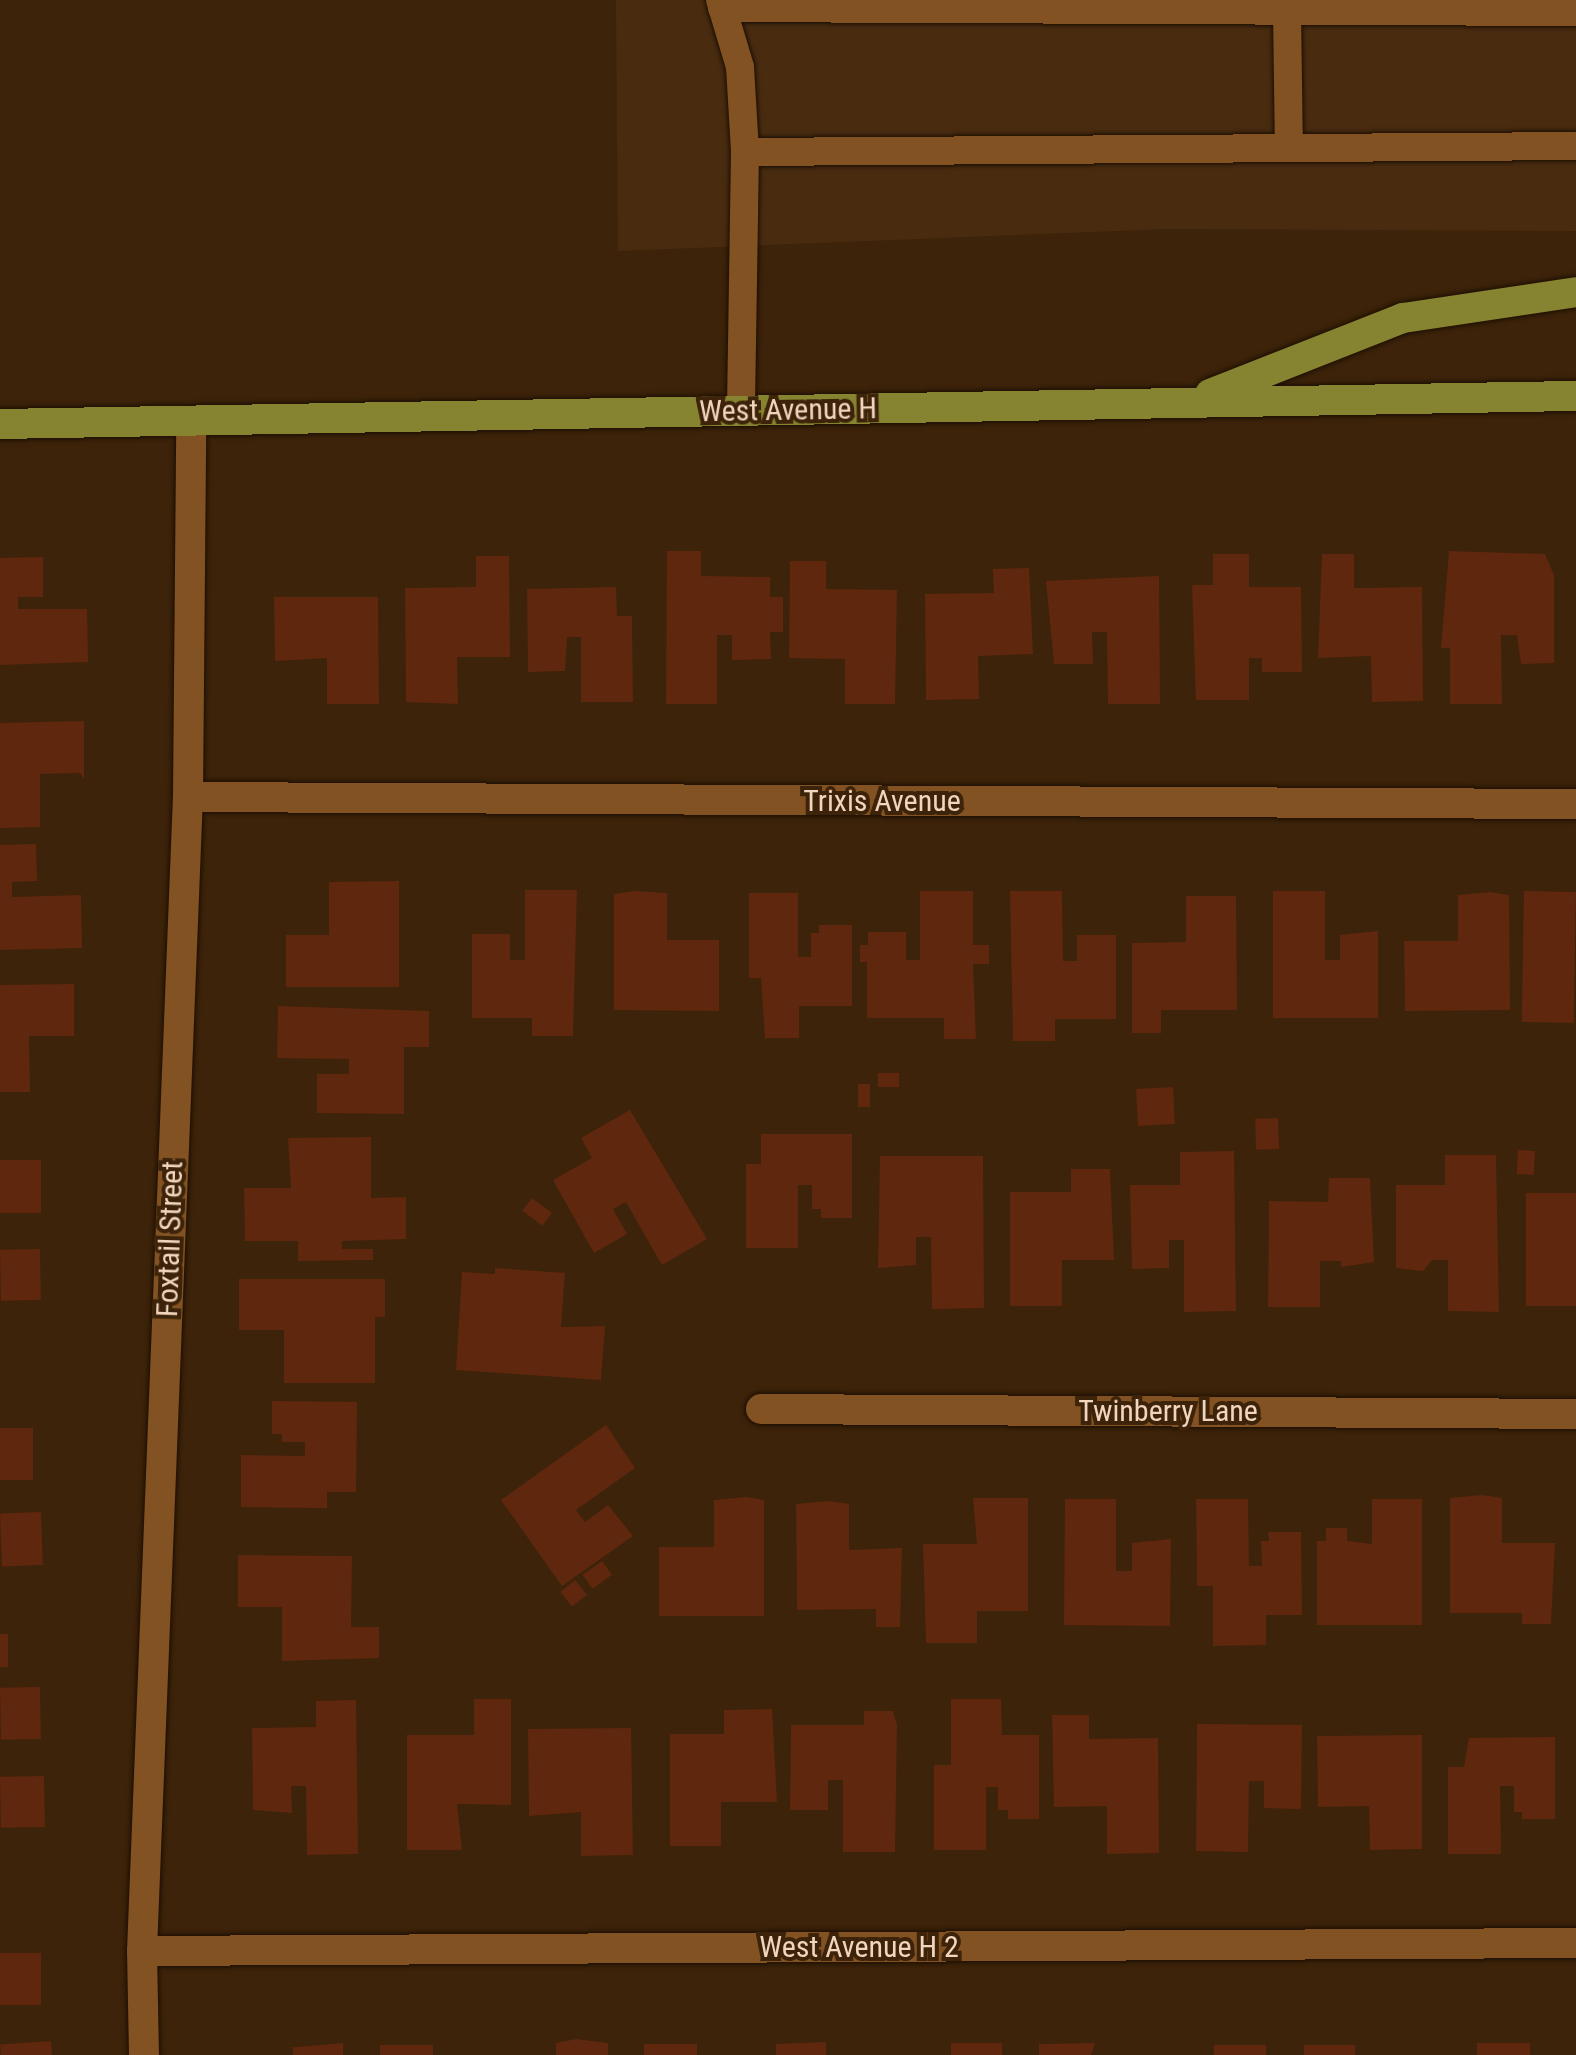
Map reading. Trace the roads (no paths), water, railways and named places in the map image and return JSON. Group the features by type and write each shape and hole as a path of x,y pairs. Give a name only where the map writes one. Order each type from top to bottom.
{"main road":[{"path":"1190,402 1404,318 1576,292"},
{"name":"West Avenue H","path":"0,424 1576,396"}],"street":[{"name":"Foxtail Street","path":"144,2055 142,1951 188,797 191,423"},
{"name":"Trixis Avenue","path":"188,797 1576,804"},
{"name":"Twinberry Lane","path":"761,1409 1576,1414"},
{"name":"West Avenue H 2","path":"142,1951 1576,1943"}],"lane":[{"path":"741,410 745,152 740,68 721,4 1576,12"},
{"path":"1287,11 1289,148"},
{"path":"745,152 1576,146"}]}
